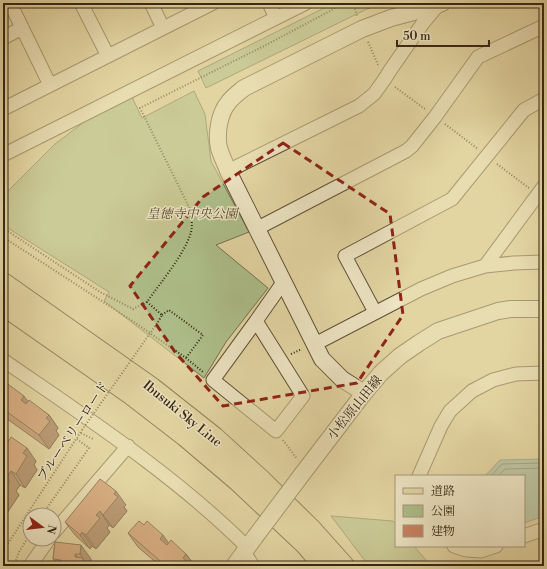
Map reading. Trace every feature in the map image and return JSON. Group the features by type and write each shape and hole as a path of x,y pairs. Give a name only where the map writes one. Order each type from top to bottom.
{"main road":[{"name":"Ibusuki Sky Line","path":"3,283 152,388 214,437 306,524 344,566"},
{"name":"Ibusuki Sky Line","path":"3,305 132,395 185,436 238,481 305,544 324,566"}],"street":[{"path":"10,3 50,85"},
{"path":"81,3 108,56"},
{"path":"150,3 163,28"},
{"path":"3,109 213,3"},
{"path":"269,3 276,18"},
{"path":"3,156 306,3"},
{"path":"364,393 342,379 308,346 284,281 228,171 219,148 218,130 227,104 244,88 362,29 391,18 440,4"},
{"path":"228,171 359,106 374,94 423,23 440,4"},
{"path":"258,228 406,151 412,146 435,116 478,57 544,26"},
{"path":"3,38 22,28"},
{"path":"375,312 345,256 452,199 524,110 544,99"},
{"path":"485,266 542,192"},
{"path":"308,346 421,289 452,276 485,266 544,262"},
{"path":"256,321 303,396 276,431 213,380 284,281"},
{"name":"小松原山田線","path":"234,566 249,546 300,467 381,373 400,356 438,331 498,311 511,309 544,309"},
{"path":"3,360 128,446 226,526 249,546 253,566"},
{"path":"419,475 441,426 450,411 472,391 493,380 516,374 544,373"},
{"path":"62,523 128,446"},
{"path":"525,536 544,528"},
{"path":"31,566 43,547"},
{"path":"457,547 466,550 480,551 493,547"}],"path":[{"path":"3,228 100,292 133,309 147,302"},
{"path":"3,236 134,322 186,358 213,380"},
{"path":"162,315 169,310 203,335 186,358"},
{"name":"ブルーベリーロード","path":"3,551 82,430 158,322"},
{"path":"280,359 308,346"},
{"path":"276,431 300,467"},
{"path":"48,507 89,448 77,438"},
{"path":"14,566 22,547"}],"highlighted area":[{"path":"283,143 390,214 403,315 357,383 223,406 175,352 130,286 203,197"}],"green space":[{"path":"334,3 385,3 367,9 206,88 198,71"},
{"name":"皇徳寺中央公園","path":"194,91 205,114 211,161 249,232 216,245 268,288 226,342 204,378 104,301 109,292 3,225 3,211 7,192 55,144 92,116 114,107 132,97 142,118"},
{"path":"331,516 393,521 395,523 395,547 415,547 431,566 369,566"}],"water":[{"path":"544,459 544,516 525,523 525,475 486,475 500,460"}],"building":[{"path":"5,382 24,396 21,400 26,404 29,400 49,415 46,418 50,421 39,435 3,409 3,384"},
{"path":"11,437 27,448 23,453 27,456 16,474 11,471 6,478 10,481 3,491 3,450"},
{"path":"100,479 116,491 114,494 118,497 103,515 100,511 96,515 100,518 86,535 82,532 80,535 65,522"},
{"path":"139,521 144,525 147,521 163,535 160,539 167,545 171,540 186,554 183,558 188,563 186,566 166,566 128,533"},
{"path":"62,543 81,545 80,554 75,554 75,557 83,558 82,566 60,566 61,560 53,559 54,547 62,547"}]}
